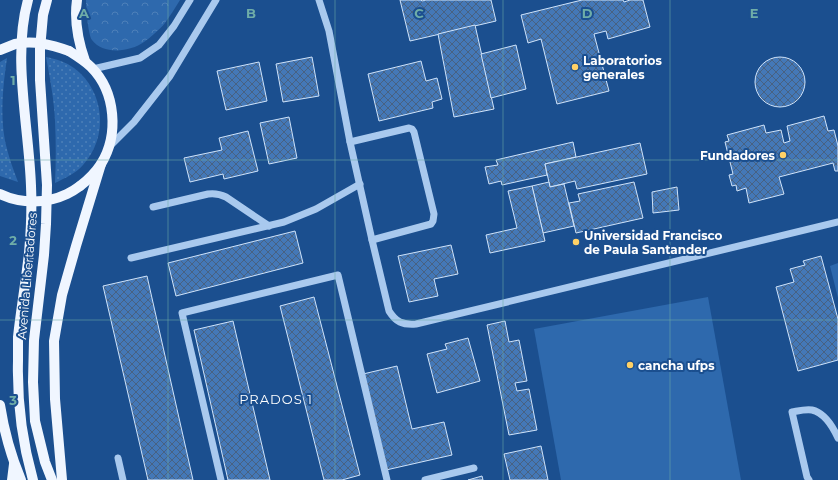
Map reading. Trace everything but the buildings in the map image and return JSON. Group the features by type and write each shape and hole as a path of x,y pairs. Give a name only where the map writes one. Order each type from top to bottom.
{"main road":[{"name":"Avenida Libertadores","path":"28,0 25,12 22,49 31,186 31,223 29,252 18,338 18,382 21,423 33,480"},
{"name":"Avenida Libertadores","path":"46,0 43,14 40,48 40,80 47,185 46,224 44,255 34,340 32,382 35,421 45,462 52,480"},
{"path":"77,0 76,25 79,42 85,61"},
{"path":"0,50 16,44 34,42 52,45 69,51 85,61 93,69 108,94 112,112 113,130 109,148 101,164 76,246 62,295 54,340 55,399 62,480"},
{"path":"0,194 22,201 37,201 59,197 80,186 101,164"},
{"path":"0,405 3,426 14,464 22,480"},
{"path":"12,480 14,464"}],"street":[{"path":"93,69 140,58 158,45 174,26 190,0"},
{"path":"109,148 134,122 170,76 216,0"},
{"path":"319,0 329,31 350,142 389,310 392,316 402,323 416,324 838,222"},
{"path":"350,142 409,128 412,129 434,214 431,224 372,240"},
{"path":"131,258 269,226 297,218 360,184"},
{"path":"153,207 208,194 221,194 269,226"},
{"path":"221,480 182,313 338,275 387,480"},
{"path":"809,480 807,477 792,412 809,410 818,412 829,422 835,430 838,438"},
{"path":"118,458 123,480"},
{"path":"425,480 474,468"}],"green space":[{"path":"86,0 180,0 165,23 158,31 144,42 124,50 110,50 97,45 92,40 88,27"},
{"path":"46,57 68,64 84,78 92,89 97,101 100,115 100,128 97,141 91,154 77,171 55,183 56,144 54,113 52,89"},
{"path":"7,58 4,79 3,131 12,167 18,182 0,176 0,62"},
{"path":"838,263 838,298 830,266"},
{"name":"cancha ufps","path":"708,297 741,480 561,480 534,329"}],"place":[{"name":"Laboratorios generales","path":"575,67"},
{"name":"Fundadores","path":"783,155"},
{"name":"Universidad Francisco de Paula Santander","path":"576,242"},
{"name":"cancha ufps","path":"630,365"}],"district":[{"name":"PRADOS 1","path":"276,399"}]}
